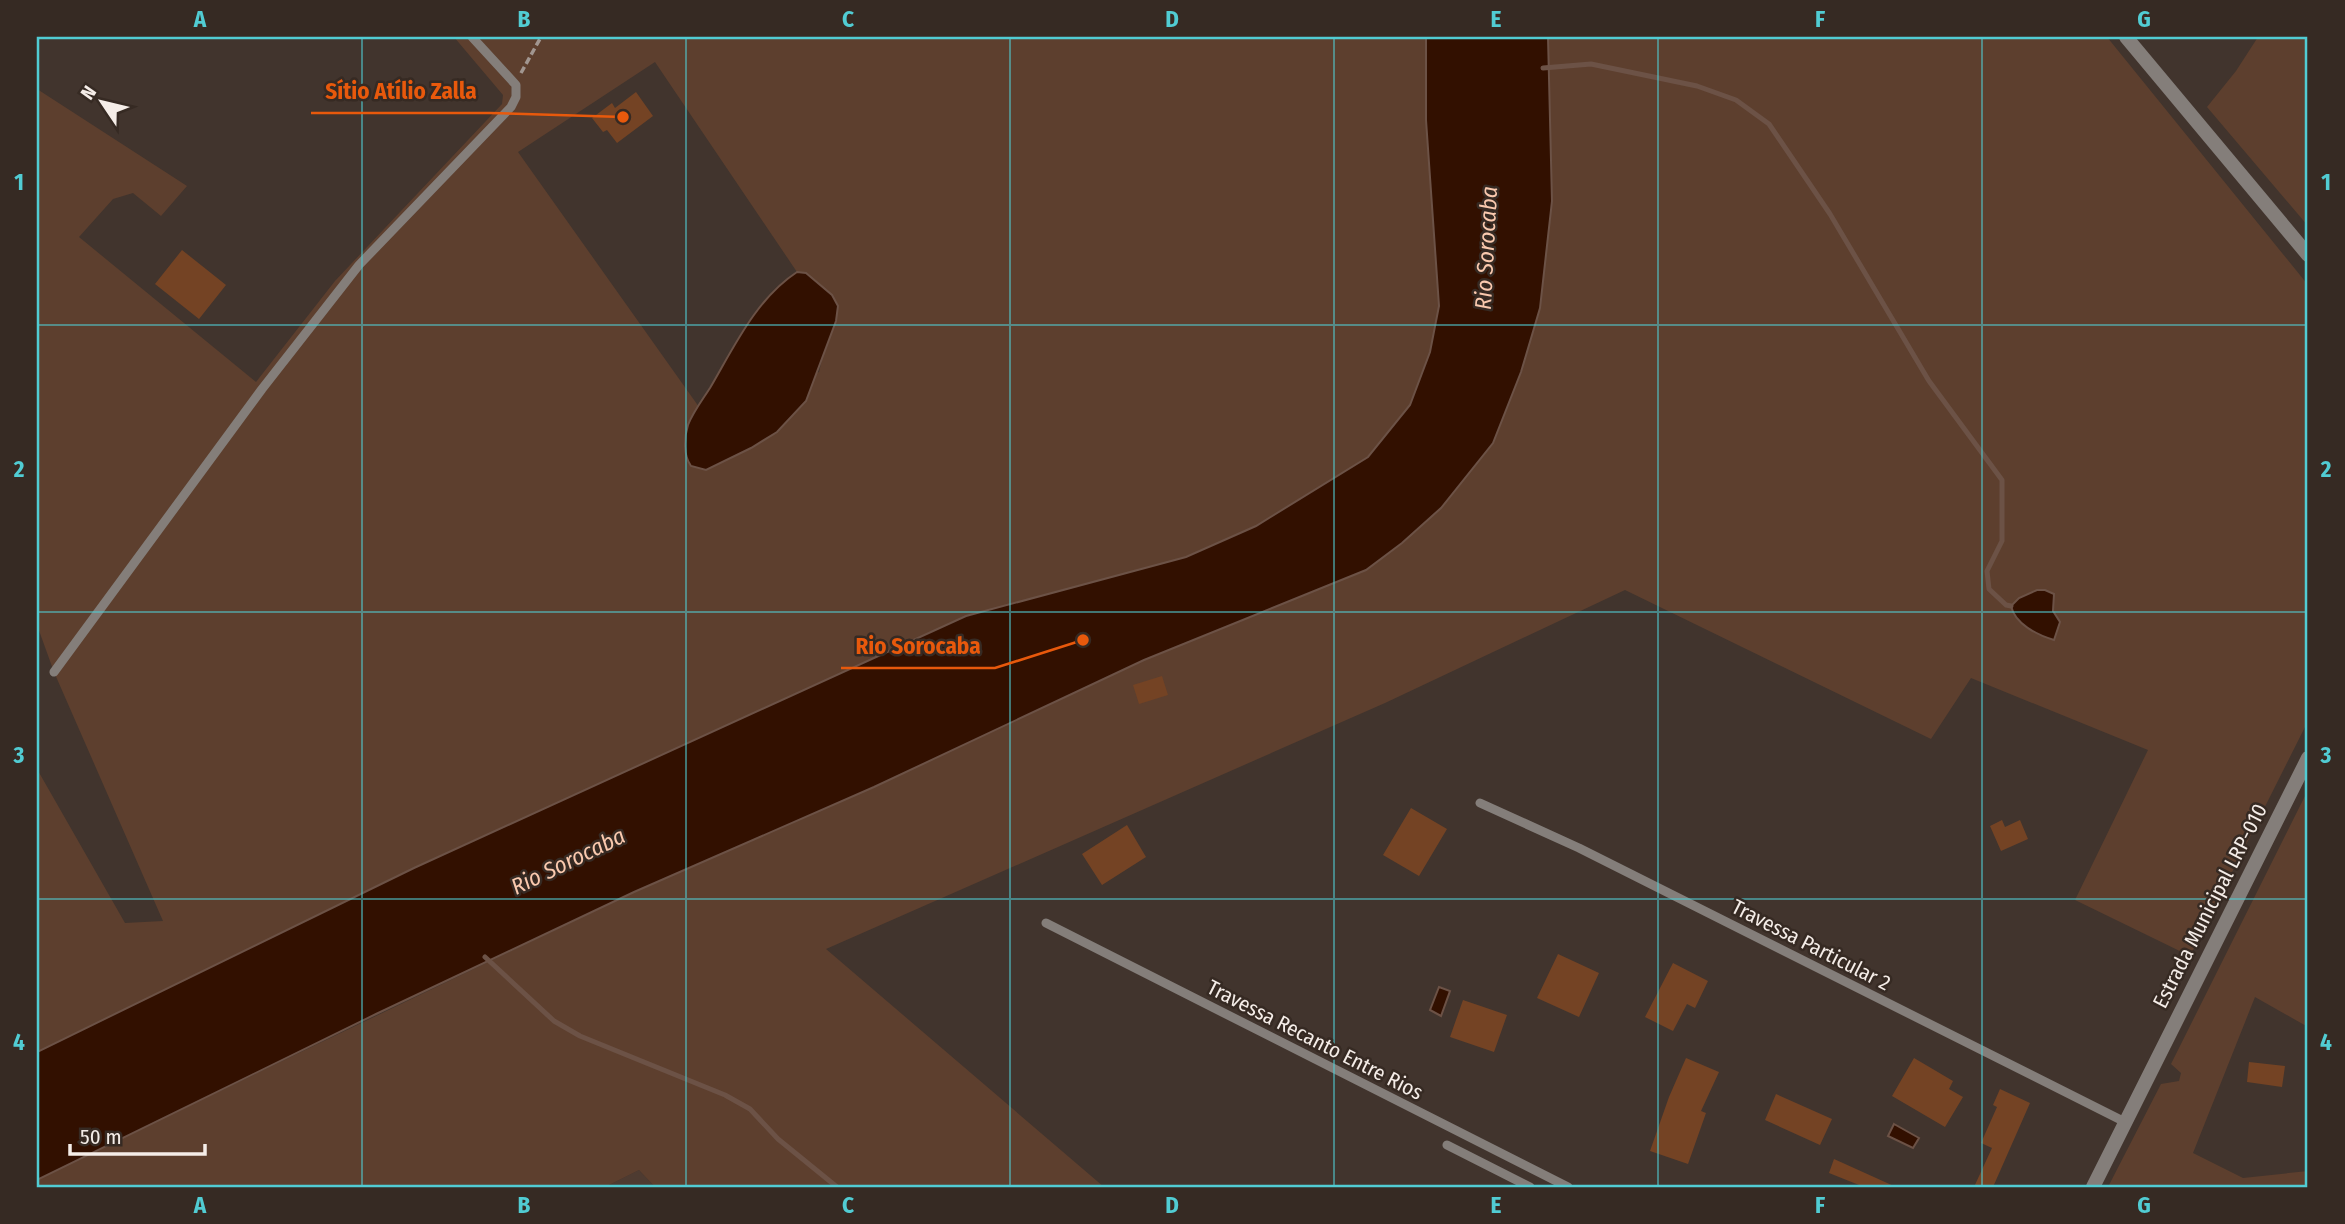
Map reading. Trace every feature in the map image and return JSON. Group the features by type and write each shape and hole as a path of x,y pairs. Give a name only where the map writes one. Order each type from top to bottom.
{"street":[{"path":"2126,37 2308,255"},
{"name":"Estrada Municipal LRP-010","path":"2093,1187 2308,758"}],"lane":[{"path":"54,672 262,389 339,290 368,256 512,107 516,97 516,85 472,37"},
{"name":"Travessa Particular 2","path":"1480,803 1579,848 2125,1122"},
{"name":"Travessa Recanto Entre Rios","path":"1046,923 1568,1187"},
{"path":"1447,1145 1530,1187"}],"path":[{"path":"516,85 541,37"}],"shaded area":[{"path":"454,37 1426,37 1426,120 1439,306 1430,352 1410,405 1368,457 1256,526 1186,557 966,616 414,868 37,1052 37,769 125,923 163,921 54,672 37,625 37,89 187,186 161,216 133,193 113,199 79,237 256,382 335,281 502,104 503,95","holes":["655,62 797,272 806,273 836,321 819,372 688,425 699,407 518,152"]},
{"path":"1548,37 2107,37 2308,285 2308,721 2190,956 2075,900 2148,750 1971,678 1931,739 1625,590 1385,703 826,949 1104,1187 655,1187 639,1170 605,1187 37,1187 37,1180 68,1164 634,892 874,787 1144,660 1366,570 1402,543 1441,508 1540,308 1552,201"},
{"path":"2258,37 2308,37 2308,226 2207,107 2236,71"},
{"path":"2308,790 2308,1027 2255,997 2193,1153 2243,1178 2308,1171 2308,1187 2108,1187 2161,1084 2179,1081 2181,1073 2171,1064"},
{"path":"639,1170 655,1187 605,1187"}],"water":[{"path":"1426,37 1548,37 1552,201 1540,308 1521,372 1493,443 1441,508 1402,543 1366,570 1144,660 874,787 634,892 376,1014 37,1180 37,1052 414,868 966,616 1186,557 1256,526 1368,457 1410,405 1430,352 1439,306 1426,120"},
{"path":"797,272 806,273 832,295 838,306 836,321 806,401 777,432 751,448 706,470 691,466 685,452 685,441 693,415 758,310 782,283"},
{"path":"2037,590 2054,594 2053,611 2060,622 2054,640 2034,632 2013,612 2011,606 2019,598"},
{"path":"1439,987 1450,991 1441,1016 1430,1010"},
{"path":"1894,1124 1919,1138 1913,1148 1888,1136"}],"building":[{"path":"636,92 653,116 617,143 607,130 603,132 592,118 612,103 615,108"},
{"path":"182,250 226,285 199,319 155,284"},
{"path":"1162,676 1168,695 1139,704 1133,685"},
{"path":"1411,808 1447,829 1419,876 1383,855"},
{"path":"2002,820 2005,827 2020,820 2028,839 2001,851 1990,826"},
{"path":"1127,825 1146,857 1102,885 1082,854"},
{"path":"1558,954 1599,973 1579,1017 1537,998"},
{"path":"1673,963 1708,981 1695,1008 1687,1004 1673,1031 1645,1017"},
{"path":"1463,1000 1507,1015 1494,1052 1450,1037"},
{"path":"1686,1058 1719,1072 1701,1111 1706,1113 1688,1164 1650,1151"},
{"path":"1914,1058 1953,1081 1949,1089 1963,1097 1945,1127 1892,1096"},
{"path":"2249,1062 2285,1066 2282,1087 2247,1082"},
{"path":"2000,1089 2030,1103 1993,1187 1974,1187 1992,1148 1981,1143 1997,1107 1993,1105"},
{"path":"1776,1094 1832,1119 1820,1145 1765,1120"},
{"path":"1834,1159 1896,1187 1864,1187 1829,1173"}],"waterway":[{"path":"1543,68 1591,64 1697,86 1736,100 1769,124 1830,214 1929,381 2002,480 2002,541 1987,571 1989,589 2006,605 2011,606"},
{"path":"485,957 554,1021 580,1036 725,1095 750,1109 778,1139 837,1187"}],"place":[{"name":"Sítio Atílio Zalla","path":"623,117"},
{"name":"Rio Sorocaba","path":"1083,640"}]}
